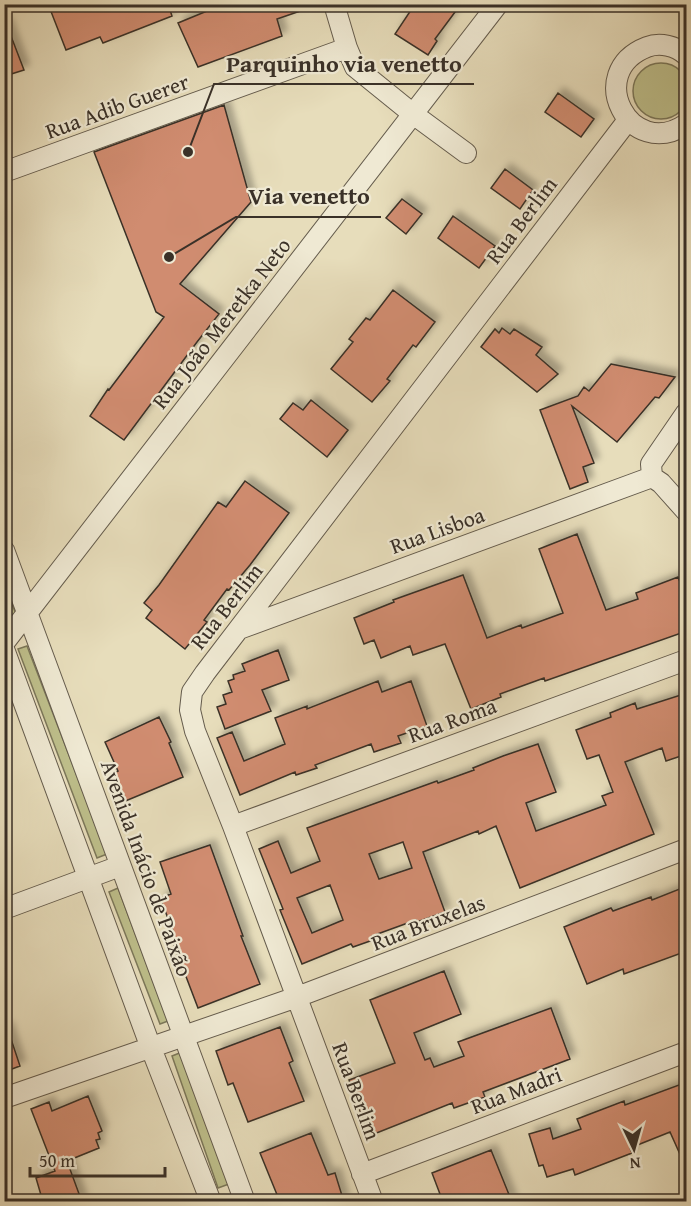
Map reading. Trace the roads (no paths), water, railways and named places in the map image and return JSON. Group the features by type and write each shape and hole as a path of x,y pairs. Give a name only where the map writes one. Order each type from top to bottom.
{"street":[{"path":"334,4 347,48 356,67 413,114 466,153"},
{"name":"Rua João Meretka Neto","path":"4,643 498,4"},
{"path":"687,55 681,50 666,45 651,46 636,52 624,62 617,76 615,92 619,107 628,120 643,130 661,133 674,131 687,124"},
{"name":"Rua Adib Guerer","path":"4,172 347,48"},
{"name":"Rua Berlim","path":"372,1202 233,826 195,731 190,710 192,692 628,120"},
{"path":"687,413 651,464 652,477 661,483 687,511"},
{"name":"Rua Lisboa","path":"239,629 652,477"},
{"name":"Avenida Inácio de Paixão","path":"4,550 243,1197"},
{"path":"4,649 151,1048 211,1202"},
{"name":"Rua Roma","path":"233,826 687,660"},
{"name":"Rua Bruxelas","path":"4,1098 297,997 687,849"},
{"path":"4,909 120,866"},
{"name":"Rua Madri","path":"362,1173 687,1052"},
{"path":"216,1202 243,1197"}],"place":[{"name":"Parquinho via venetto","path":"188,152"},
{"name":"Via venetto","path":"169,257"}]}
